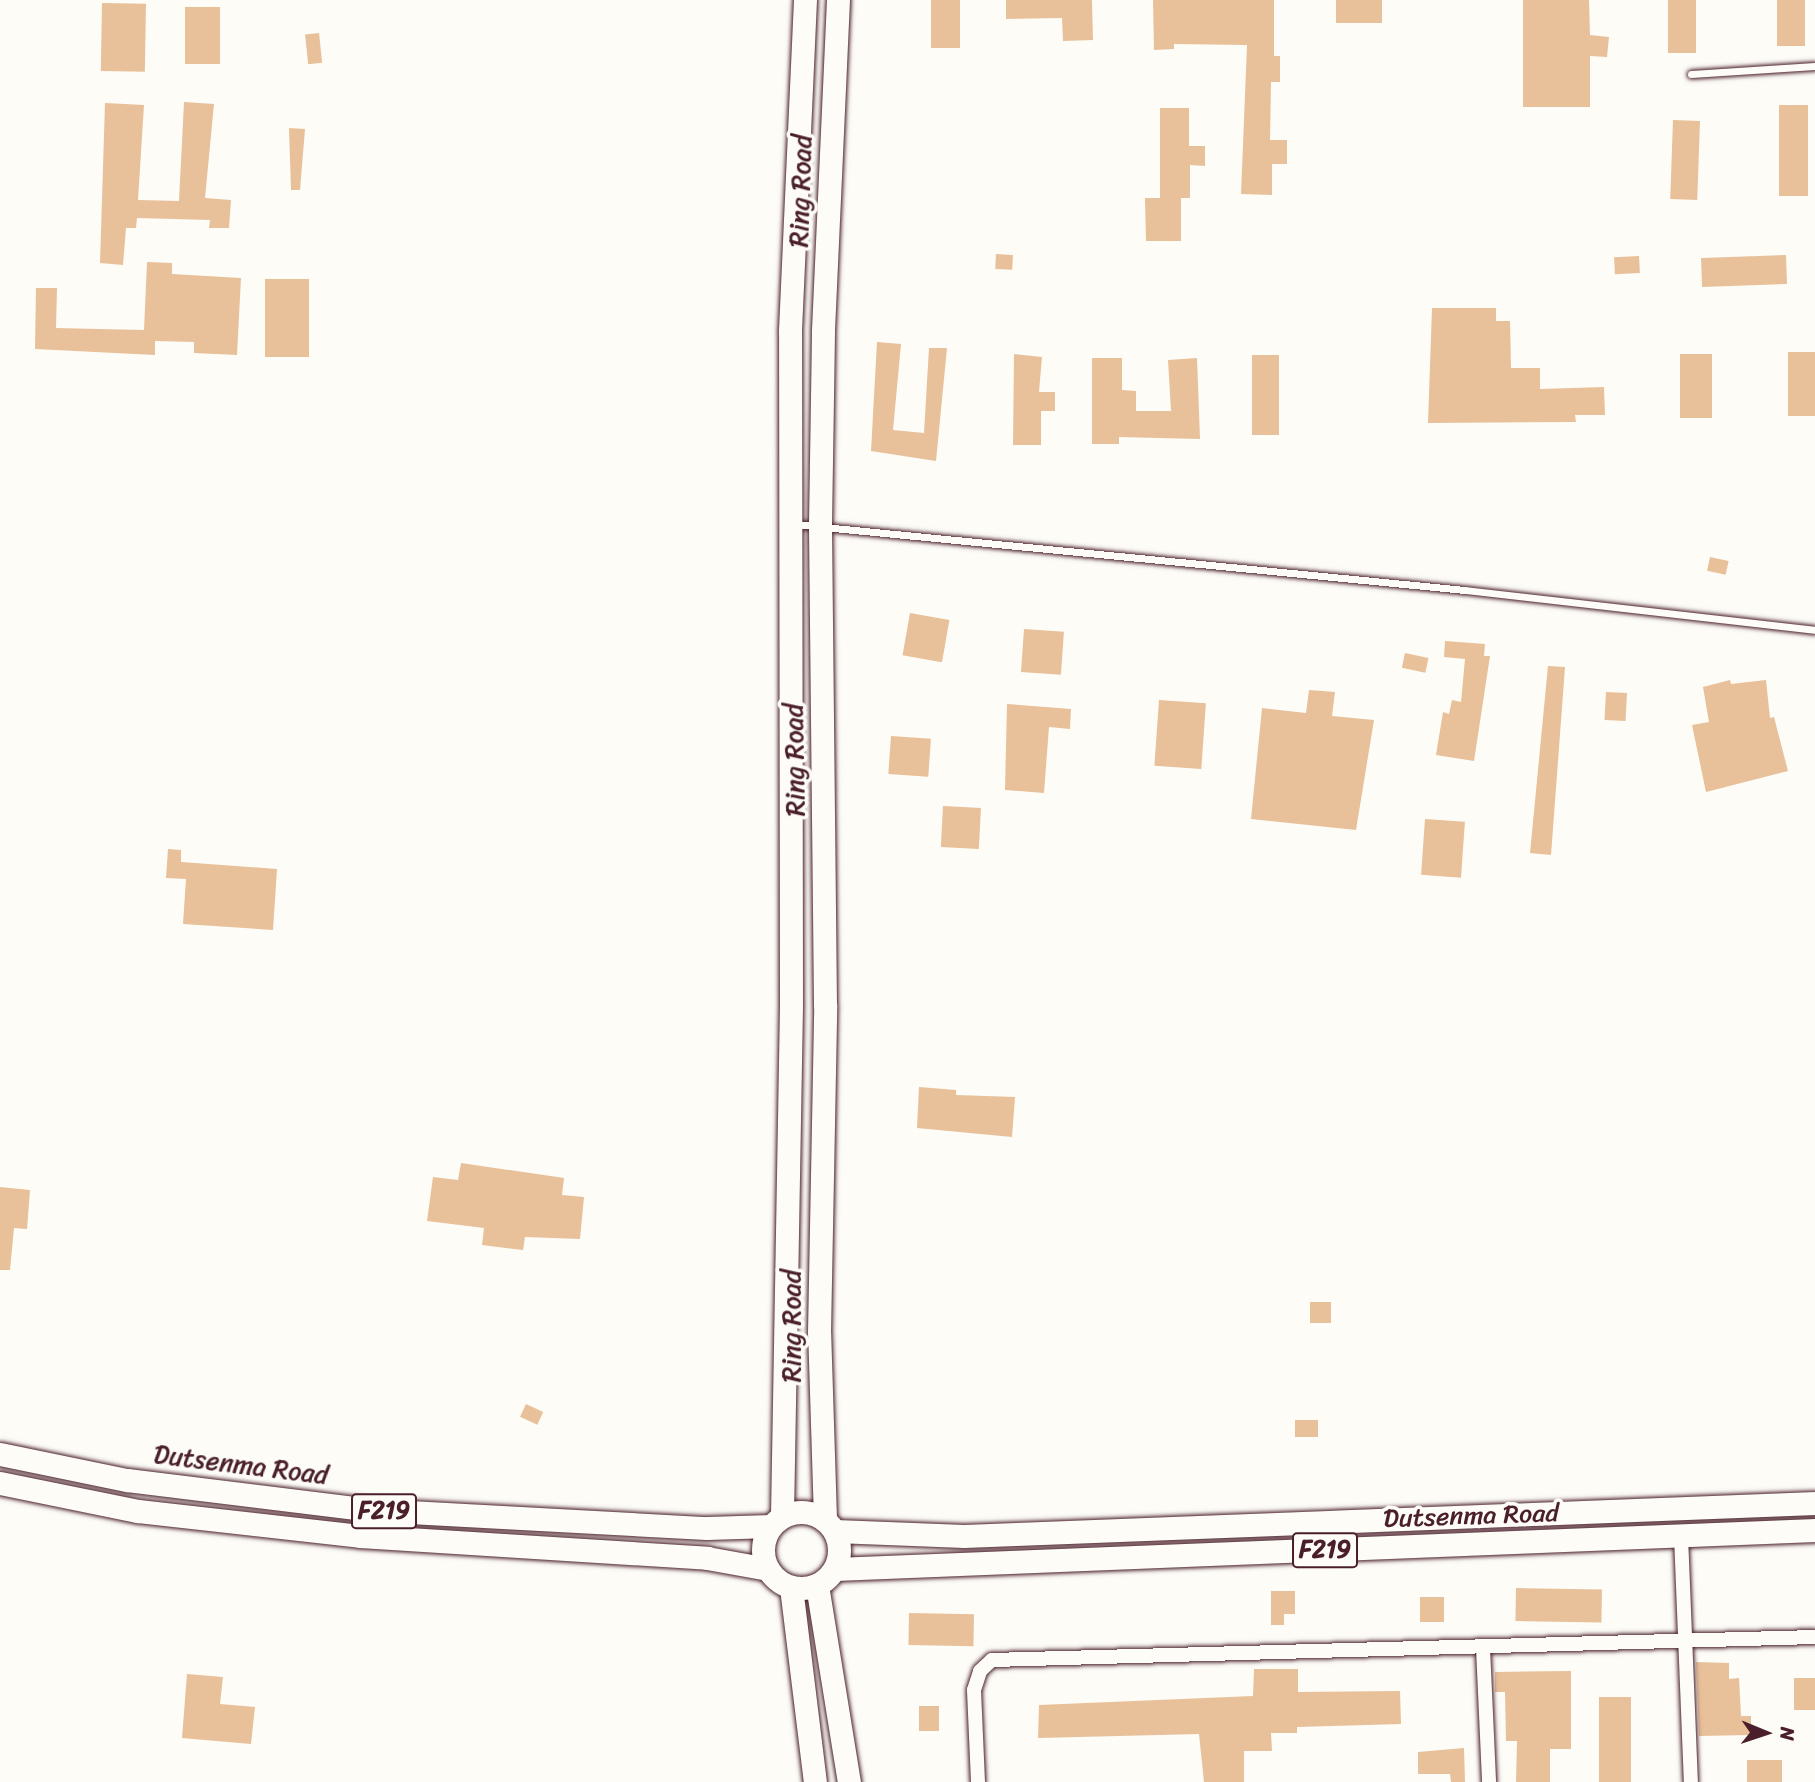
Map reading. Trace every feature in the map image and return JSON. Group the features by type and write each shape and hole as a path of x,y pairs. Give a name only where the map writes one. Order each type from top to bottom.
{"main road":[{"path":"768,1569 764,1539 777,1521 791,1005 790,330 804,0"},
{"name":"Ring Road","path":"830,1525 819,1332 825,1005 820,524 838,0"},
{"name":"Dutsenma Road","path":"0,1454 127,1480 372,1510 653,1526 777,1521"},
{"name":"F219","path":"0,1483 180,1516 360,1536 707,1558 768,1569 791,1587"},
{"name":"Dutsenma Road","path":"830,1525 964,1536 1815,1503"},
{"name":"F219","path":"777,1521 796,1511 830,1525"},
{"path":"815,1782 791,1587 817,1585 835,1569 839,1556 830,1525"},
{"name":"Dutsenma Road","path":"835,1569 1815,1530"},
{"path":"817,1585 849,1782"}],"street":[{"path":"1681,1536 1691,1782"},
{"path":"978,1782 974,1690 980,1671 992,1660 1686,1643 1815,1637"},
{"path":"1483,1648 1489,1782"}],"lane":[{"path":"1691,74 1815,66"},
{"path":"789,524 820,524 1815,630"}],"building":[{"path":"931,0 960,0 960,48 931,48"},
{"path":"1006,0 1092,0 1093,40 1063,41 1062,18 1006,19"},
{"path":"1153,0 1274,0 1274,56 1280,56 1280,82 1271,82 1270,140 1287,140 1287,164 1272,164 1272,195 1241,194 1247,45 1174,44 1174,49 1154,50"},
{"path":"1336,0 1382,0 1382,23 1336,23"},
{"path":"1523,0 1589,0 1590,35 1609,37 1607,57 1590,56 1590,107 1523,107"},
{"path":"1668,0 1696,0 1696,53 1668,53"},
{"path":"1777,0 1805,0 1805,46 1777,46"},
{"path":"102,3 146,4 145,72 101,71"},
{"path":"185,7 220,7 220,64 185,64"},
{"path":"319,33 322,63 308,64 305,34"},
{"path":"184,102 214,104 205,198 231,200 229,228 209,228 210,220 137,218 136,228 126,228 123,265 100,263 105,103 144,105 138,200 179,201"},
{"path":"1779,105 1808,105 1808,196 1779,196"},
{"path":"1160,108 1189,108 1189,146 1205,146 1205,166 1190,165 1190,198 1181,198 1181,241 1146,241 1145,198 1160,198"},
{"path":"1673,120 1700,121 1697,200 1670,199"},
{"path":"289,128 305,129 300,190 291,190"},
{"path":"996,254 1013,255 1012,270 995,269"},
{"path":"1786,255 1787,284 1702,287 1701,258"},
{"path":"1639,256 1640,273 1615,274 1614,257"},
{"path":"147,262 172,263 172,274 241,278 237,355 194,353 194,342 155,341 155,355 35,349 36,288 57,288 56,328 144,330"},
{"path":"265,279 309,279 309,357 265,357"},
{"path":"1432,308 1496,308 1496,321 1510,321 1511,368 1540,368 1540,389 1604,387 1605,415 1575,415 1576,422 1428,423"},
{"path":"877,342 901,344 893,430 924,433 929,348 947,348 936,461 871,451"},
{"path":"1788,352 1815,352 1815,416 1788,416"},
{"path":"1014,354 1042,357 1039,392 1055,392 1055,411 1041,411 1041,445 1013,445"},
{"path":"1680,354 1712,354 1712,418 1680,418"},
{"path":"1252,355 1279,355 1279,435 1252,435"},
{"path":"1092,358 1122,358 1122,390 1136,391 1136,411 1171,411 1168,360 1197,358 1200,439 1119,437 1119,444 1092,444"},
{"path":"1710,557 1729,561 1726,575 1707,571"},
{"path":"910,613 949,620 942,662 903,655"},
{"path":"1024,629 1064,632 1061,675 1021,672"},
{"path":"1445,641 1485,644 1484,656 1490,656 1474,761 1436,755 1443,712 1449,714 1452,700 1461,702 1465,659 1444,657"},
{"path":"1405,653 1428,658 1425,673 1402,668"},
{"path":"1548,666 1565,667 1551,855 1530,853"},
{"path":"1730,680 1731,684 1766,680 1770,718 1774,717 1788,771 1706,792 1692,725 1709,722 1703,687"},
{"path":"1309,690 1335,692 1332,716 1374,720 1356,830 1251,819 1262,708 1306,713"},
{"path":"1606,692 1627,693 1626,721 1605,720"},
{"path":"1159,700 1206,703 1201,769 1154,766"},
{"path":"1007,704 1071,709 1070,729 1049,727 1044,793 1005,790"},
{"path":"891,736 931,739 928,777 888,774"},
{"path":"943,806 981,808 979,849 941,847"},
{"path":"1425,819 1465,822 1461,878 1421,875"},
{"path":"168,849 181,850 181,862 277,869 273,930 183,924 186,879 166,878"},
{"path":"919,1087 956,1090 956,1095 1015,1097 1012,1137 917,1128"},
{"path":"461,1163 564,1178 562,1195 584,1197 580,1239 525,1237 523,1250 482,1245 484,1228 427,1221 433,1177 458,1180"},
{"path":"0,1187 30,1190 27,1229 14,1228 10,1270 0,1270"},
{"path":"1310,1302 1331,1302 1331,1323 1310,1323"},
{"path":"526,1404 543,1412 537,1425 520,1417"},
{"path":"1295,1420 1318,1420 1318,1437 1295,1437"},
{"path":"1516,1588 1602,1590 1601,1622 1515,1621"},
{"path":"1271,1591 1295,1591 1295,1614 1284,1614 1284,1625 1271,1625"},
{"path":"1420,1597 1444,1597 1444,1622 1420,1622"},
{"path":"909,1613 974,1614 973,1646 908,1645"},
{"path":"1696,1662 1729,1663 1729,1679 1739,1678 1741,1716 1751,1716 1751,1735 1699,1736"},
{"path":"1254,1669 1298,1669 1298,1692 1400,1691 1401,1724 1297,1727 1297,1733 1271,1733 1272,1751 1244,1751 1244,1782 1204,1782 1199,1734 1038,1738 1039,1705 1253,1696"},
{"path":"1571,1671 1571,1749 1550,1749 1550,1782 1516,1782 1517,1741 1506,1741 1505,1692 1495,1692 1495,1672"},
{"path":"187,1674 223,1677 220,1704 255,1707 251,1744 182,1738"},
{"path":"1794,1678 1815,1678 1815,1710 1794,1710"},
{"path":"1599,1697 1631,1697 1631,1782 1599,1782"},
{"path":"919,1706 939,1706 939,1731 919,1731"},
{"path":"1464,1748 1465,1782 1451,1782 1450,1774 1418,1774 1418,1752"},
{"path":"1747,1760 1782,1760 1782,1782 1747,1782"}]}
